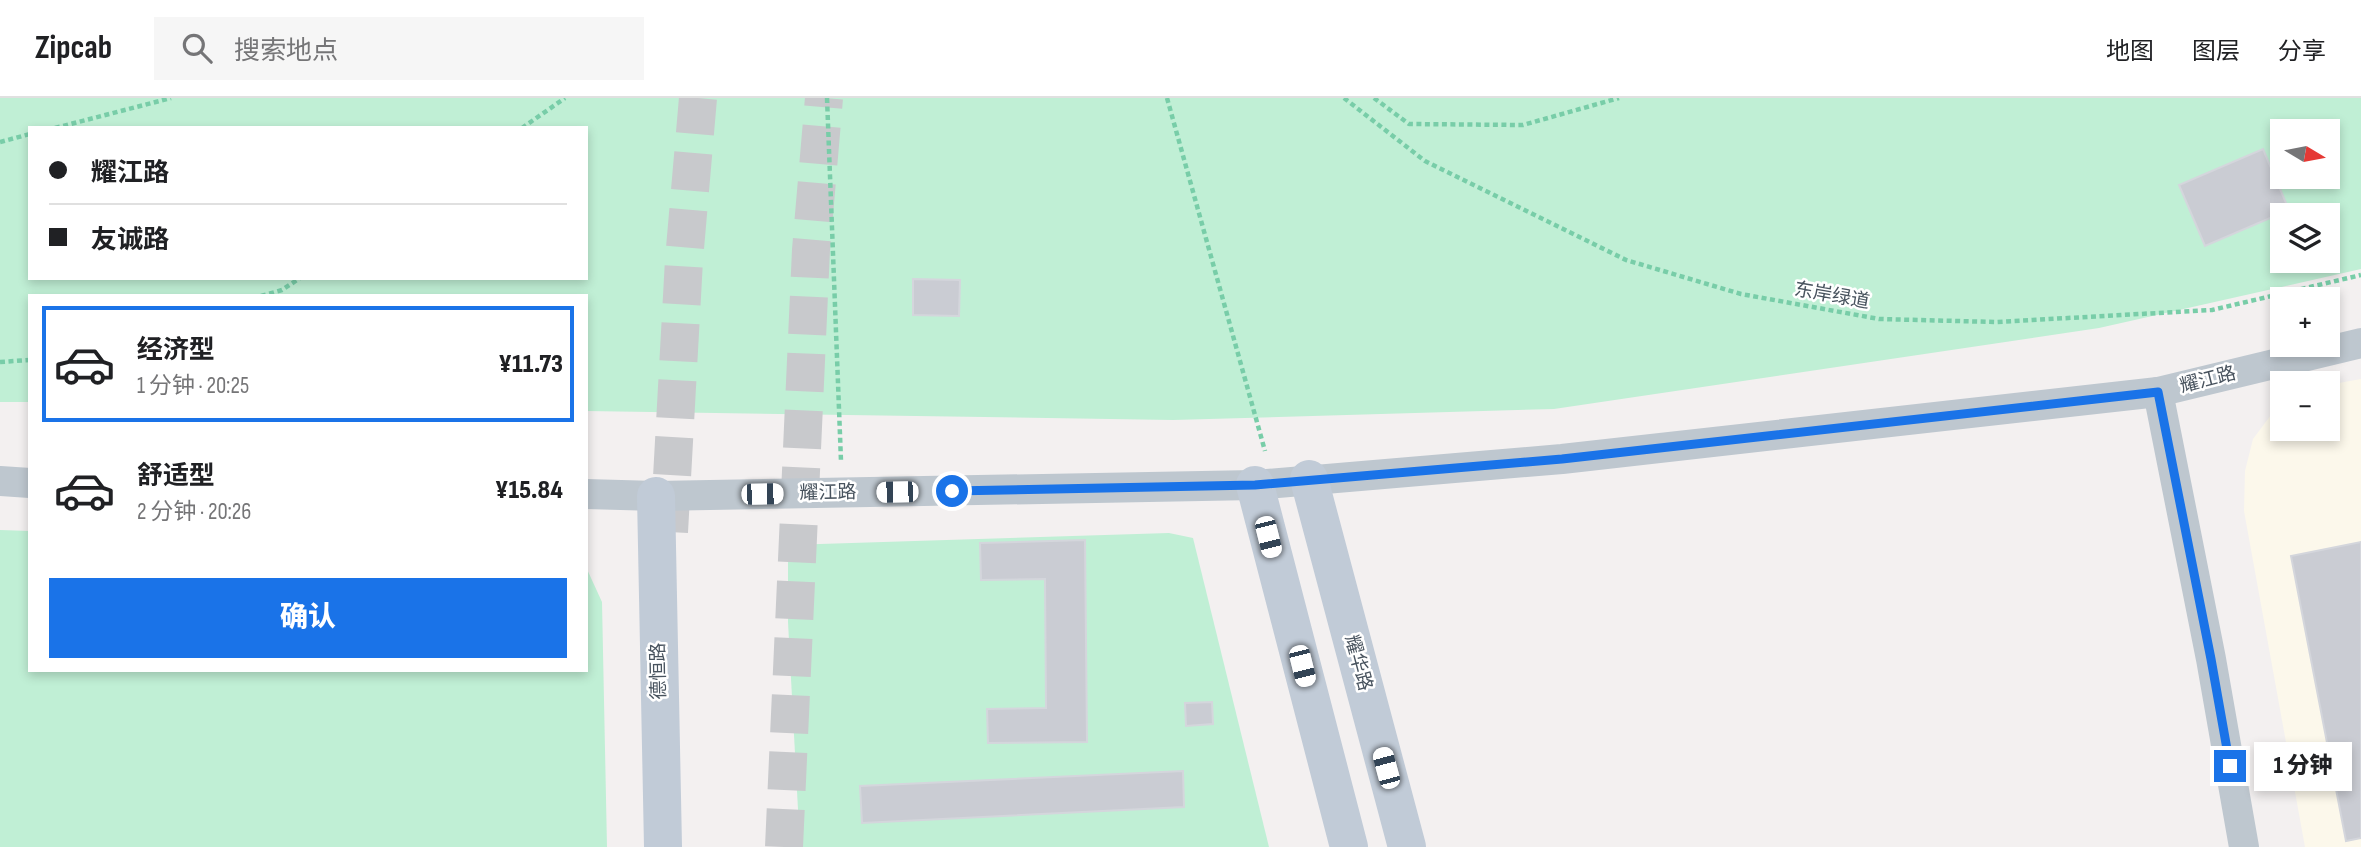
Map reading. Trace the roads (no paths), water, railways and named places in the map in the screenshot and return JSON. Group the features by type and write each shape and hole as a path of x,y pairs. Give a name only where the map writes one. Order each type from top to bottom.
{"main road":[{"path":"1279,483 1349,847"},
{"name":"耀华路","path":"1279,483 1407,847"},
{"name":"德恒路","path":"656,496 663,847"}],"street":[{"name":"耀江路","path":"588,494 656,496 1279,483 1562,459 2158,392 2361,342"},
{"path":"2158,392 2211,659 2244,847"},
{"path":"0,481 28,483"}],"tunnel":[{"path":"669,532 684,260 698,98"},
{"path":"784,847 811,250 824,98"}]}
